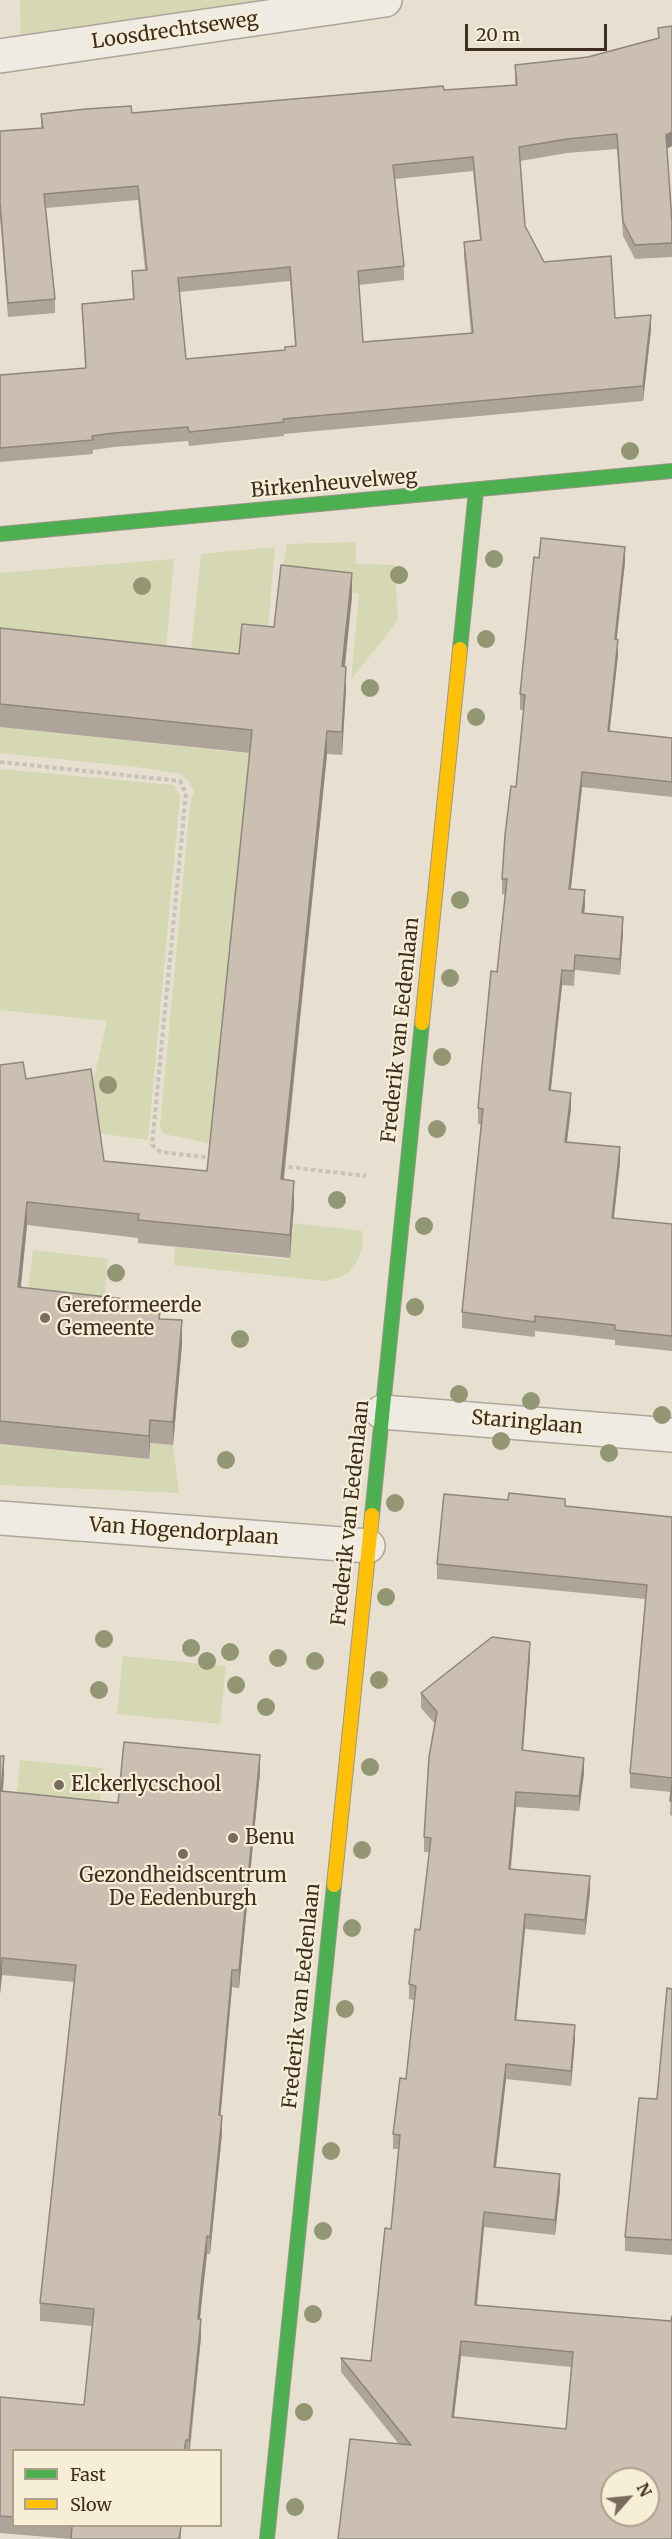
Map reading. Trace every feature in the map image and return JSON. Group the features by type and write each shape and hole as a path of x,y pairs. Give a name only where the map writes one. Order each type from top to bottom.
{"street":[{"name":"Loosdrechtseweg","path":"0,56 385,0"},
{"name":"Birkenheuvelweg","path":"0,534 672,471"},
{"name":"Frederik van Eedenlaan","path":"267,2539 476,491"},
{"name":"Staringlaan","path":"381,1412 672,1435"},
{"name":"Van Hogendorplaan","path":"0,1518 368,1546"}],"path":[{"path":"0,762 180,781 186,793 152,1145 161,1152 219,1159"},
{"path":"277,1166 405,1181"}],"green space":[{"path":"20,0 285,0 21,39"},
{"path":"356,542 356,564 395,565 398,620 351,680 359,594 343,592 283,567 287,544"},
{"path":"275,547 266,649 239,670 191,651 201,554"},
{"path":"174,559 165,660 0,643 0,573"},
{"path":"0,727 252,754 283,1158 164,1134 160,1127 190,805 194,792 188,781 182,774 136,767 0,753"},
{"path":"0,769 174,785 180,796 148,1140 97,1133 91,1092 107,1021 0,1010"},
{"path":"294,1223 362,1231 363,1244 356,1264 349,1272 325,1281 174,1265 175,1247 290,1260"},
{"path":"33,1250 108,1259 103,1314 26,1308"},
{"path":"150,1443 173,1445 179,1493 0,1485 0,1444 148,1459"},
{"path":"123,1656 226,1666 220,1724 117,1714"},
{"path":"20,1760 103,1768 99,1811 16,1804"}],"building":[{"path":"672,26 672,132 666,135 672,243 635,245 623,222 617,134 519,147 525,226 544,262 611,256 615,318 651,315 643,386 283,419 284,422 189,432 188,427 114,433 92,436 93,440 0,448 0,375 86,368 82,304 134,299 132,271 147,270 138,186 44,194 55,299 8,303 0,203 0,131 43,128 41,114 86,109 131,106 132,113 443,86 444,90 517,85 515,65 588,57 659,38 658,28","holes":["473,157 481,240 464,242 473,333 363,342 358,271 404,266 393,165","290,267 296,346 285,347 285,350 186,359 178,278"]},
{"path":"541,538 625,547 608,731 672,738 672,782 582,772 569,889 585,890 582,913 623,917 620,959 575,955 574,971 562,970 549,1090 571,1093 565,1142 620,1147 612,1218 672,1224 672,1336 615,1330 615,1325 535,1316 535,1322 462,1312 483,1109 478,1108 491,971 497,972 507,879 502,879 505,835 511,786 516,787 525,695 520,694 534,557 539,558"},
{"path":"281,565 352,573 342,666 346,667 342,732 327,731 281,1179 294,1181 290,1235 138,1220 139,1214 27,1202 18,1287 161,1303 159,1319 182,1320 173,1422 150,1420 149,1436 0,1421 0,1065 23,1062 26,1079 91,1069 104,1161 207,1171 252,730 0,704 0,628 239,654 242,624 274,627"},
{"path":"509,1493 565,1499 565,1506 672,1517 672,1778 630,1773 647,1585 437,1564 444,1494 508,1500"},
{"path":"492,1637 530,1642 522,1750 584,1758 579,1796 516,1792 509,1869 590,1876 585,1920 525,1914 515,2020 575,2025 571,2071 506,2064 494,2167 560,2174 555,2220 484,2212 475,2305 671,2321 672,2316 672,2539 338,2539 350,2439 411,2445 341,2358 371,2361 385,2228 391,2229 400,2135 393,2134 400,2078 406,2079 416,1986 409,1984 415,1929 420,1930 431,1838 424,1837 429,1757 437,1712 421,1693","holes":["461,2341 573,2352 566,2429 452,2417"]},
{"path":"124,1742 260,1755 239,1970 232,1970 219,2115 222,2116 210,2237 207,2236 202,2277 198,2319 201,2319 189,2440 186,2440 184,2449 12,2449 12,2517 0,2516 0,2397 84,2405 94,2309 40,2303 76,1965 2,1958 0,1977 0,1756 4,1756 1,1791 118,1803"},
{"path":"667,1988 672,1989 672,2240 625,2237 639,2098 657,2099"},
{"path":"72,2527 181,2527 179,2539 71,2539"}],"traffic: fast":[{"path":"0,534 672,471"},
{"path":"460,649 476,491"},
{"path":"372,1515 422,1023"},
{"path":"267,2539 334,1885"}],"traffic: slow":[{"path":"422,1023 460,649"},
{"path":"334,1885 372,1515"}],"place":[{"name":"Gereformeerde Gemeente","path":"45,1318"},
{"name":"Elckerlycschool","path":"59,1785"},
{"name":"Benu","path":"233,1838"},
{"name":"Gezondheidscentrum De Eedenburgh","path":"183,1854"}]}
